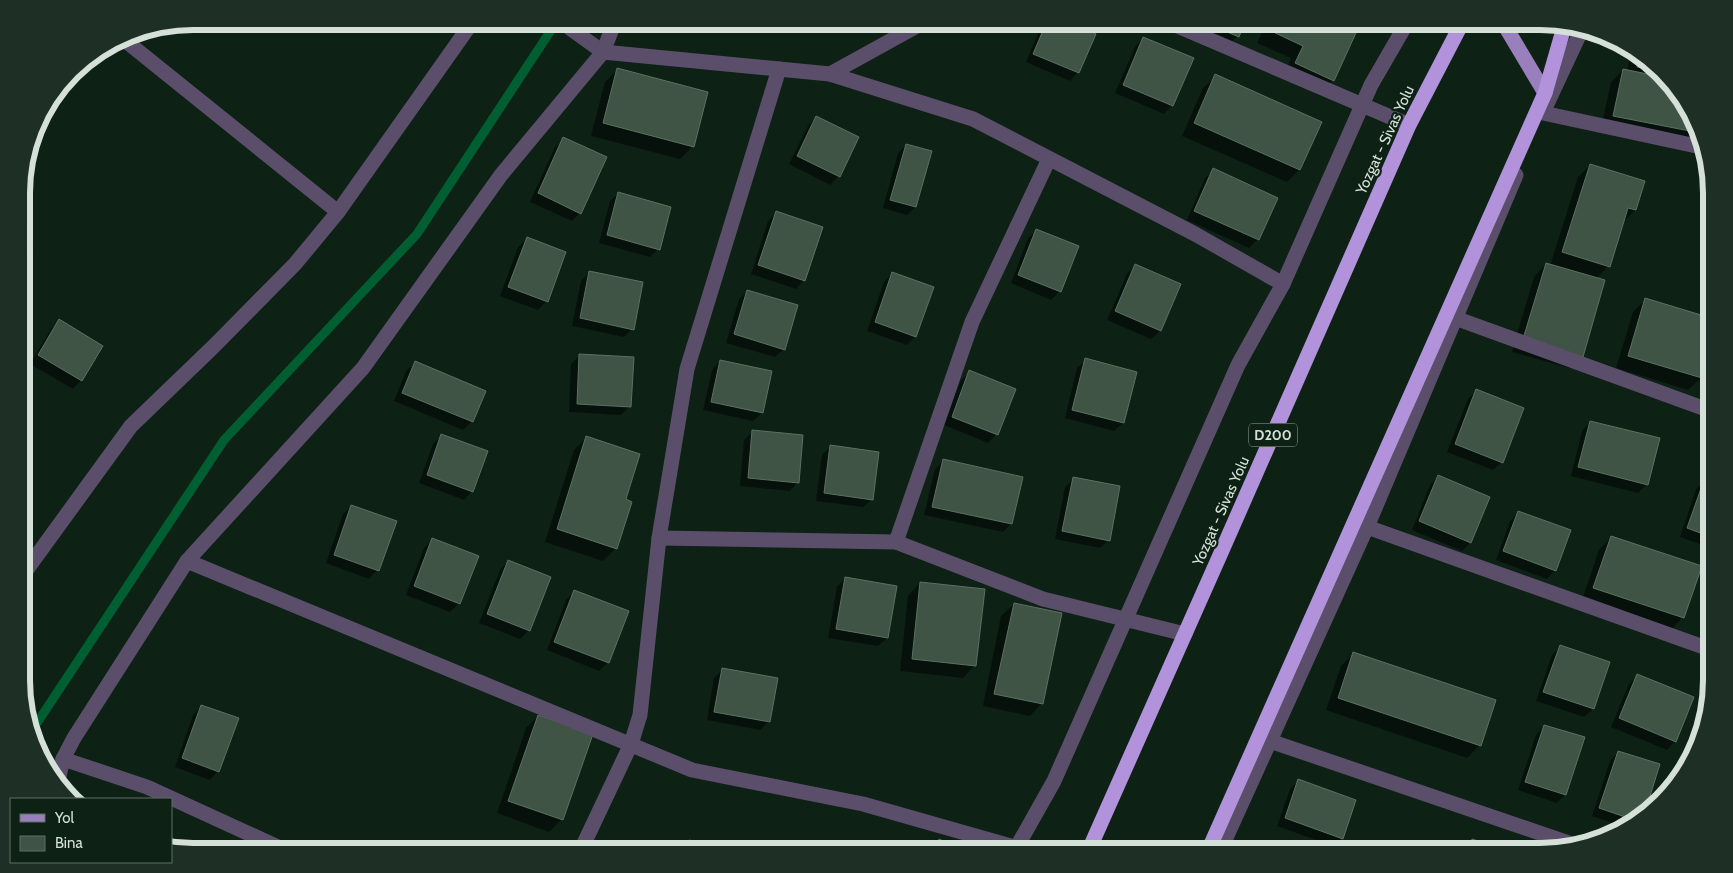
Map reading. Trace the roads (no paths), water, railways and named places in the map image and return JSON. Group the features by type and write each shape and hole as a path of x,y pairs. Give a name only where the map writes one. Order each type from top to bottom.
{"highway":[{"name":"Yozgat - Sivas Yolu","path":"1092,843 1409,125 1457,30"},
{"path":"1212,843 1545,93 1563,31"}],"main road":[{"path":"1507,30 1545,93"}],"street":[{"path":"30,565 131,426 295,264 338,212 467,30"},
{"path":"574,30 603,52 830,74 973,119 1195,234 1283,284"},
{"path":"60,773 63,759 74,738 187,561 363,368 501,176 603,52 612,30"},
{"path":"830,74 910,30"},
{"path":"1187,30 1409,125"},
{"path":"1019,843 1054,781 1238,365 1283,284 1362,104 1403,30"},
{"path":"1224,843 1367,527 1543,112 1579,35"},
{"path":"129,43 338,212"},
{"path":"584,843 631,744 640,715 659,538 687,369 779,69"},
{"path":"1543,112 1545,93"},
{"path":"1543,112 1696,146"},
{"path":"896,542 972,322 1049,159"},
{"path":"1456,318 1703,408"},
{"path":"1367,527 1703,647"},
{"path":"659,538 896,542 1043,599 1185,634"},
{"path":"187,561 692,770 863,804 996,843"},
{"path":"1270,741 1564,841"},
{"path":"63,759 147,787 171,798"},
{"path":"172,798 269,843"}],"waterway":[{"path":"36,724 224,440 417,234 551,30"}]}
